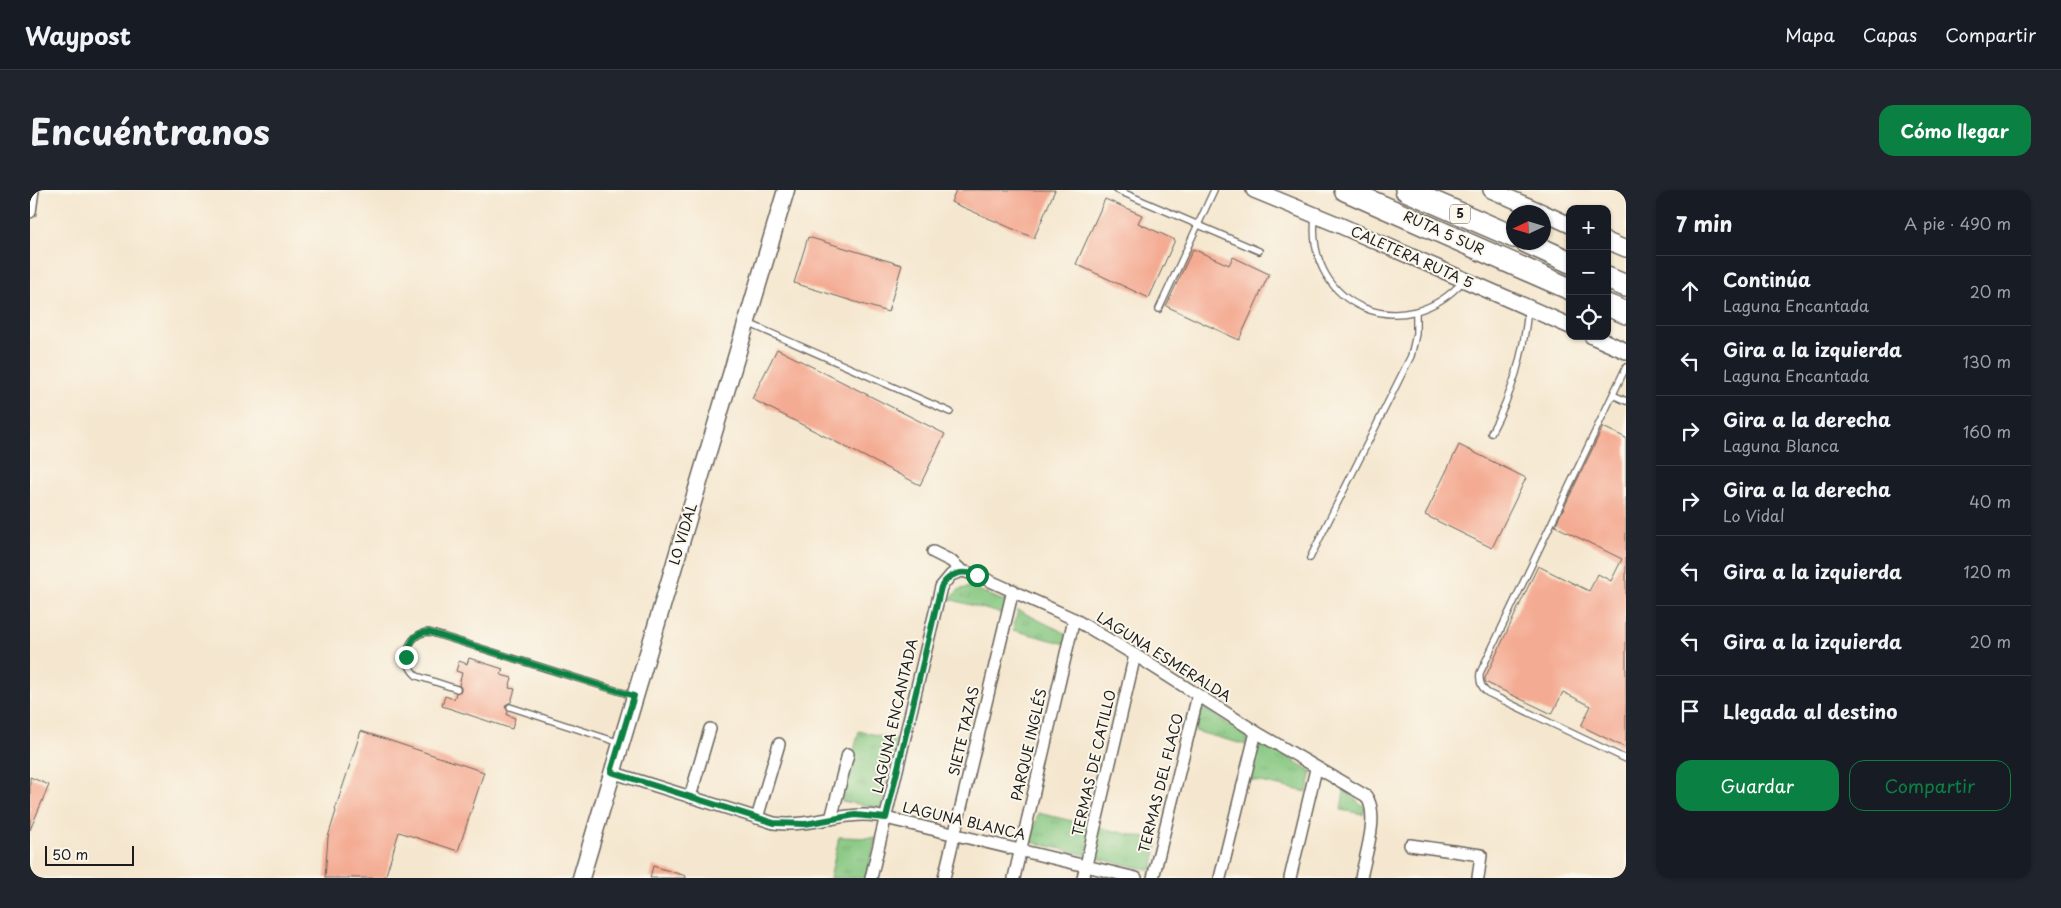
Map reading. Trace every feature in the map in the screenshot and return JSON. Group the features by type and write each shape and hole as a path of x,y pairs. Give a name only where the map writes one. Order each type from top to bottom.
{"highway":[{"name":"RUTA 5 SUR","path":"1345,190 1566,286"},
{"name":"RUTA 5 SUR","path":"1406,190 1506,234"},
{"path":"1544,250 1566,260"},
{"path":"1611,280 1626,286"},
{"path":"1611,307 1626,314"}],"main road":[{"name":"LO VIDAL","path":"581,878 611,772 786,190"}],"street":[{"path":"30,212 33,190"},
{"name":"CALETERA RUTA 5","path":"1254,190 1566,324"},
{"path":"1491,190 1525,205"},
{"path":"1551,217 1566,223"},
{"path":"1611,243 1626,249"},
{"path":"1600,340 1626,352"},
{"name":"LAGUNA ESMERALDA","path":"933,552 952,561 962,571 1013,590 1074,620 1135,655 1316,769 1360,792 1371,802 1373,817 1360,878"},
{"name":"LAGUNA ENCANTADA","path":"871,878 941,587 951,575 962,571"},
{"name":"SIETE TAZAS","path":"944,878 1013,590"},
{"name":"PARQUE INGLÉS","path":"1014,878 1074,620"},
{"name":"TERMAS DE CATILLO","path":"1083,878 1135,655"},
{"name":"TERMAS DEL FLACO","path":"1153,878 1198,695"},
{"path":"690,797 710,729"},
{"path":"1220,878 1256,732"},
{"path":"757,818 779,744"},
{"path":"831,819 848,754"},
{"path":"1290,878 1316,769"},
{"name":"LAGUNA BLANCA","path":"611,772 774,823 794,825 855,815 886,818 1136,878"},
{"path":"1410,845 1481,856 1478,878"}],"lane":[{"path":"1118,190 1259,251"},
{"path":"1158,309 1214,190"},
{"path":"1315,215 1314,238 1320,262 1331,282 1359,305 1393,314 1416,312 1438,303 1456,290 1464,280"},
{"path":"1492,434 1515,381 1525,343 1529,308"},
{"path":"1310,558 1411,356 1416,334 1416,312"},
{"path":"746,322 950,412"},
{"path":"1626,367 1479,678 1482,687 1488,694 1626,759"},
{"path":"1613,395 1626,401"},
{"path":"457,689 412,673 406,657 415,636 429,632 634,696"},
{"path":"510,706 620,743"}],"green space":[{"path":"971,587 1013,605 1010,616 949,599 960,589"},
{"path":"1018,610 1073,637 1070,645 1013,630"},
{"path":"1201,707 1248,736 1246,745 1195,731"},
{"path":"859,731 899,740 881,808 841,801"},
{"path":"1260,740 1312,772 1307,792 1251,780"},
{"path":"1344,791 1365,807 1363,814 1341,810"},
{"path":"1038,813 1094,826 1087,855 1031,842"},
{"path":"1097,827 1158,841 1152,870 1090,857"},
{"path":"839,837 876,838 866,878 830,878"}],"building":[{"path":"956,190 1055,190 1034,238 951,202"},
{"path":"1105,199 1142,215 1138,223 1175,240 1149,298 1076,264"},
{"path":"808,237 902,265 888,312 794,283"},
{"path":"1193,249 1229,265 1233,257 1269,274 1239,340 1166,306"},
{"path":"777,349 945,434 920,485 752,399"},
{"path":"1603,427 1626,438 1626,748 1581,726 1591,706 1563,692 1552,714 1485,682 1485,678 1538,566 1589,591 1598,574 1611,581 1622,559 1555,526"},
{"path":"1459,445 1526,478 1492,548 1425,515"},
{"path":"469,658 503,669 501,675 512,678 509,688 515,689 511,702 505,707 508,711 507,715 515,718 512,729 442,706 445,696 454,699 456,693 461,691 459,685 462,673 456,671 459,661 467,664"},
{"path":"361,731 484,772 458,851 399,832 385,878 325,878 328,837"},
{"path":"30,777 49,785 30,830"},
{"path":"653,866 686,876 686,878 650,878"}],"route":[{"path":"406,657 415,636 429,632 634,696 611,772 774,823 805,824 855,815 886,818 941,587 947,578 956,572 970,572 977,575"}]}
